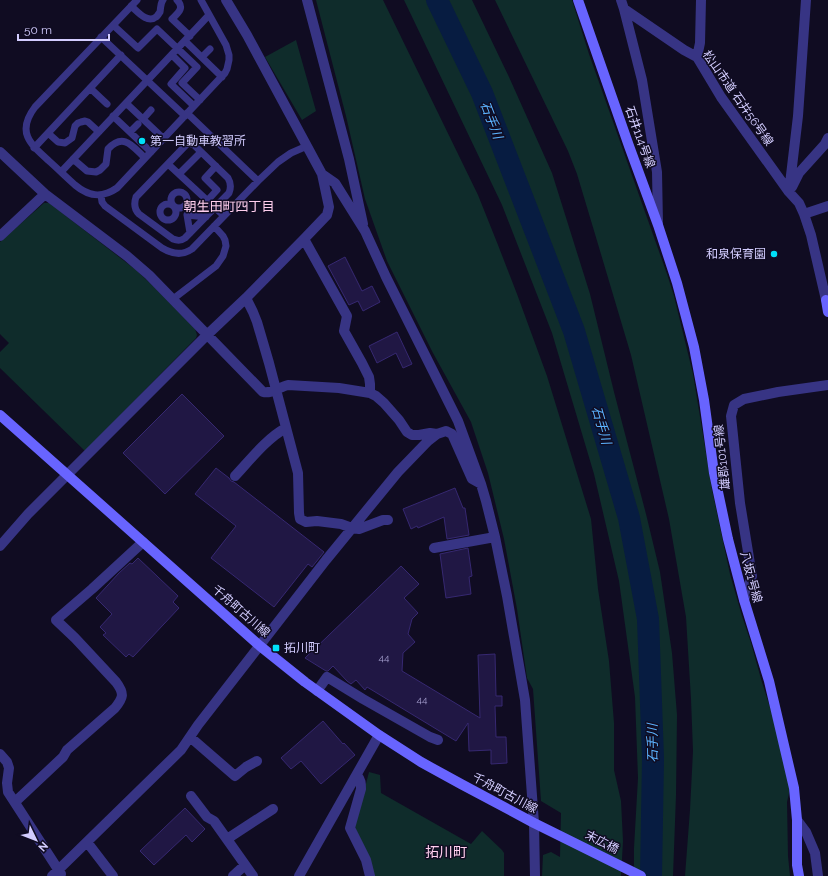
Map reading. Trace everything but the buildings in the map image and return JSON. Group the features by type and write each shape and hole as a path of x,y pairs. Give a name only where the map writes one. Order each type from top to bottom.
{"street":[{"path":"0,546 28,514 246,298 326,215 329,207 322,174 247,35 226,0"},
{"path":"307,0 349,159 365,232"},
{"name":"石井114号線","path":"578,0 626,139 658,225 677,283"},
{"path":"697,57 700,43 701,0"},
{"path":"789,192 798,116 806,0"},
{"path":"622,4 642,80 657,172 658,225"},
{"name":"松山市道 石井56号線","path":"622,4 684,50 697,57 721,97 789,192 799,203 824,274 828,312"},
{"path":"789,192 799,173 825,144 828,138"},
{"path":"0,152 45,194 149,274 207,336 263,392 267,393 288,385 295,385 339,388 370,393 384,403 412,435 430,433 437,434"},
{"path":"322,174 335,183 365,232 458,421 486,500 507,596 525,700 534,823 535,876"},
{"path":"0,236 45,194"},
{"path":"804,214 828,206"},
{"path":"304,239 347,316 344,331 369,376 370,393"},
{"name":"八坂1号線","path":"677,283 695,354 704,400 714,473 728,539 770,688 794,788 797,820 797,865 799,876"},
{"path":"246,298 253,312 276,389 298,473 300,518 306,522 341,524 359,529 383,520 388,520"},
{"name":"雄郡101号線","path":"744,600 752,576 740,503 731,416 734,405 744,399 758,396 828,385"},
{"name":"千舟町古川線","path":"0,415 260,646 305,682 379,735 421,762 534,823 552,831"},
{"path":"234,476 273,437 286,428"},
{"path":"0,754 7,762 9,768 7,783 8,792 57,874 87,842 181,750 198,725 326,560 398,472 428,441 437,434 446,430 452,434 472,479 481,484"},
{"path":"434,548 495,537"},
{"path":"14,802 62,757 67,750 115,708 121,700 122,692 116,682 56,620 143,542"},
{"path":"317,691 327,677 363,700 438,740"},
{"path":"299,876 379,735"},
{"path":"190,737 235,776 246,766 257,761"},
{"path":"357,775 361,782 361,789 350,828 366,860 370,876"},
{"path":"0,796 8,788"},
{"path":"191,796 207,817 214,821 253,876"},
{"path":"227,839 273,808"},
{"path":"797,820 806,832 815,853 818,876"},
{"name":"末広橋","path":"552,831 641,876"},
{"path":"87,842 113,876"},
{"path":"234,876 245,865"}],"lane":[{"path":"163,0 160,4 160,12 155,18 151,19 143,17 134,3 29,114 26,128 28,138 34,148 75,185 90,194 101,195 117,188 222,77 227,69 229,55 226,45 201,0"},
{"path":"177,0 180,3 181,8 172,19 202,57 222,77"},
{"path":"60,172 209,16"},
{"path":"113,25 138,48 156,29 197,67 182,84 200,100"},
{"path":"101,37 147,81 258,181"},
{"path":"202,57 210,49"},
{"path":"34,148 121,55"},
{"path":"172,55 185,68 171,84 194,106"},
{"path":"90,88 107,104"},
{"path":"126,103 141,121 164,139"},
{"path":"130,132 151,110"},
{"path":"113,116 151,152"},
{"path":"48,133 58,142 65,143 72,138 75,126 78,123 85,121 99,132"},
{"path":"73,159 87,171 96,172 106,164 108,149 116,142 122,141 130,144 145,158"},
{"path":"192,143 230,181 231,188 228,193 183,240 173,239 138,214 134,204 136,197 168,164 187,144 192,143"},
{"path":"101,195 102,202 105,206 168,252 181,254 192,249 278,162 291,153 308,146"},
{"path":"179,174 201,152"},
{"path":"168,164 224,216"},
{"path":"207,201 217,190 205,178 216,166"},
{"path":"185,194 192,187"},
{"path":"162,218 168,220 174,218 176,212 171,200 173,194 179,192 185,194"},
{"path":"162,218 160,212 162,206 164,204 179,208 185,206 187,200 185,194"},
{"path":"190,233 187,215 206,217"},
{"path":"155,226 162,218"},
{"path":"173,299 216,266 223,256 226,246 225,240 214,226"}],"green space":[{"path":"316,0 383,0 478,195 547,376 591,519 598,589 609,661 614,723 614,770 621,801 623,841 621,876 542,876 543,855 551,852 560,857 561,813 541,801 533,689 527,678 517,609 504,539 488,473 471,422 433,353 387,261 365,199 346,116"},
{"path":"404,0 472,0 509,77 552,173 590,294 660,572 672,653 677,715 673,876 634,876 638,778 635,697 619,581 594,474 552,333 502,205"},
{"path":"495,0 572,0 589,54 667,274 674,296 693,374 712,490 730,574 773,717 790,789 787,802 790,876 685,876 693,751 691,699 686,617 669,519 631,355 577,174 568,151"},
{"path":"296,40 316,111 302,120 265,57"},
{"path":"44,203 49,203 136,270 195,329 197,335 196,338 85,451 0,368 0,352 9,343 0,334 0,242"},
{"path":"369,772 380,775 381,793 471,844 482,831 504,853 504,876 374,876 355,827"}],"waterway":[{"name":"石手川","path":"437,0 482,93 574,331 629,518 648,619 653,759 651,876"}],"place":[{"name":"第一自動車教習所","path":"142,141"},
{"name":"和泉保育園","path":"774,254"},
{"name":"拓川町","path":"276,648"}],"district":[{"name":"朝生田町四丁目","path":"229,206"},
{"name":"拓川町","path":"446,852"}]}
